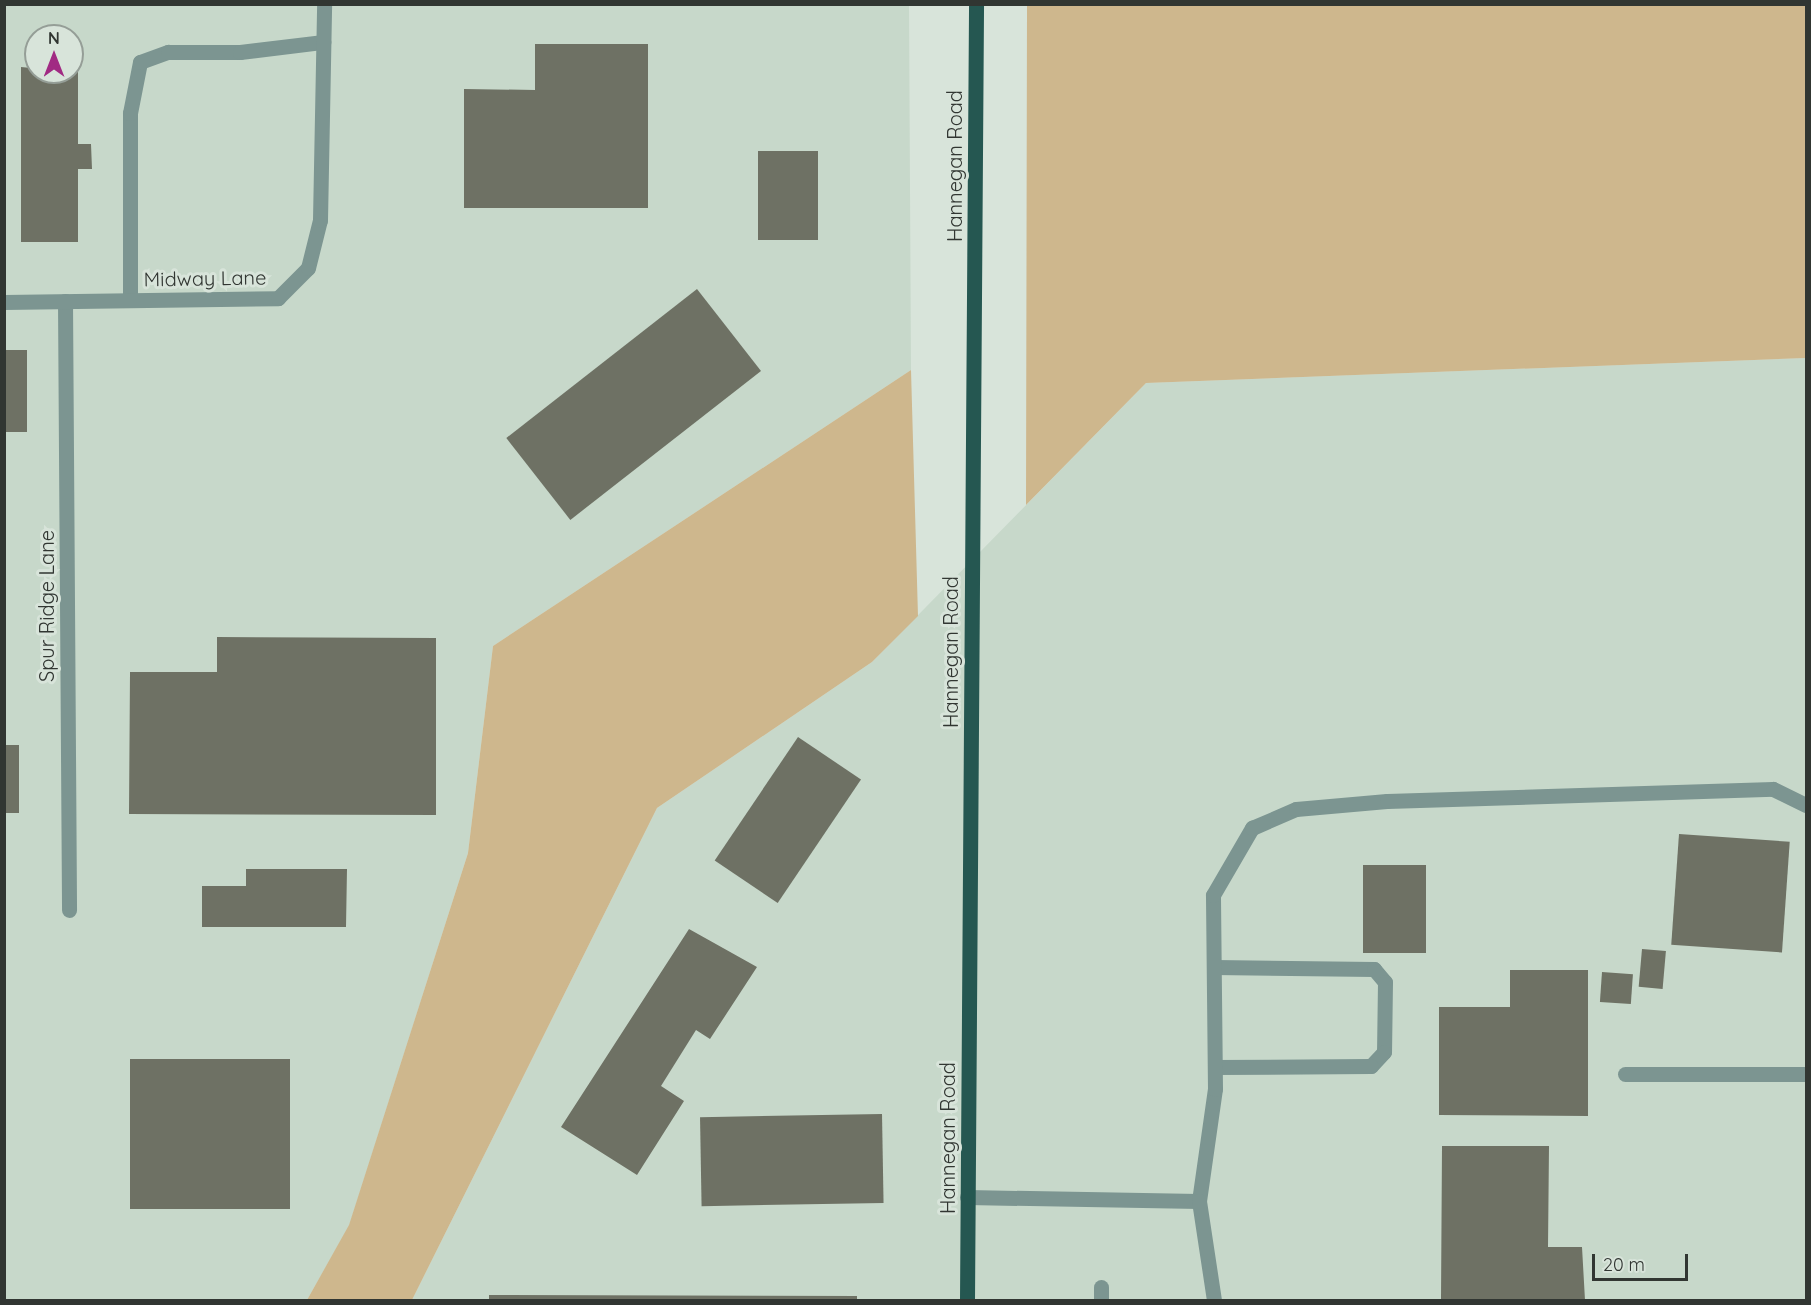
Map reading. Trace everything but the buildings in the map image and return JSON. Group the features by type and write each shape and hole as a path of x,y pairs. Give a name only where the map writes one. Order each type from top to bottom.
{"main road":[{"name":"Hannegan Road","path":"967,1300 976,4"}],"street":[{"name":"Midway Lane","path":"4,302 278,298 308,268 320,220 324,4"},
{"path":"130,300 130,113 140,62 168,52 240,52 323,42"},
{"name":"Spur Ridge Lane","path":"65,301 69,910"},
{"path":"1214,1300 1198,1201 1215,1067 1214,895 1252,828 1296,809 1387,801 1773,789 1806,805"},
{"path":"1214,967 1374,969 1385,982 1384,1052 1371,1066 1215,1067"},
{"path":"1625,1074 1806,1074"},
{"path":"967,1197 1198,1201"}],"shaded area":[{"path":"5,5 909,5 911,370 493,646 468,853 349,1226 307,1300 5,1300"},
{"path":"1027,5 1806,5 1806,358 1146,383 1026,505"},
{"path":"1806,358 1806,1300 412,1300 657,808 872,662 1146,383"},
{"path":"911,370 918,616 872,662 657,808 412,1300 307,1300 349,1225 468,853 493,646"}]}
